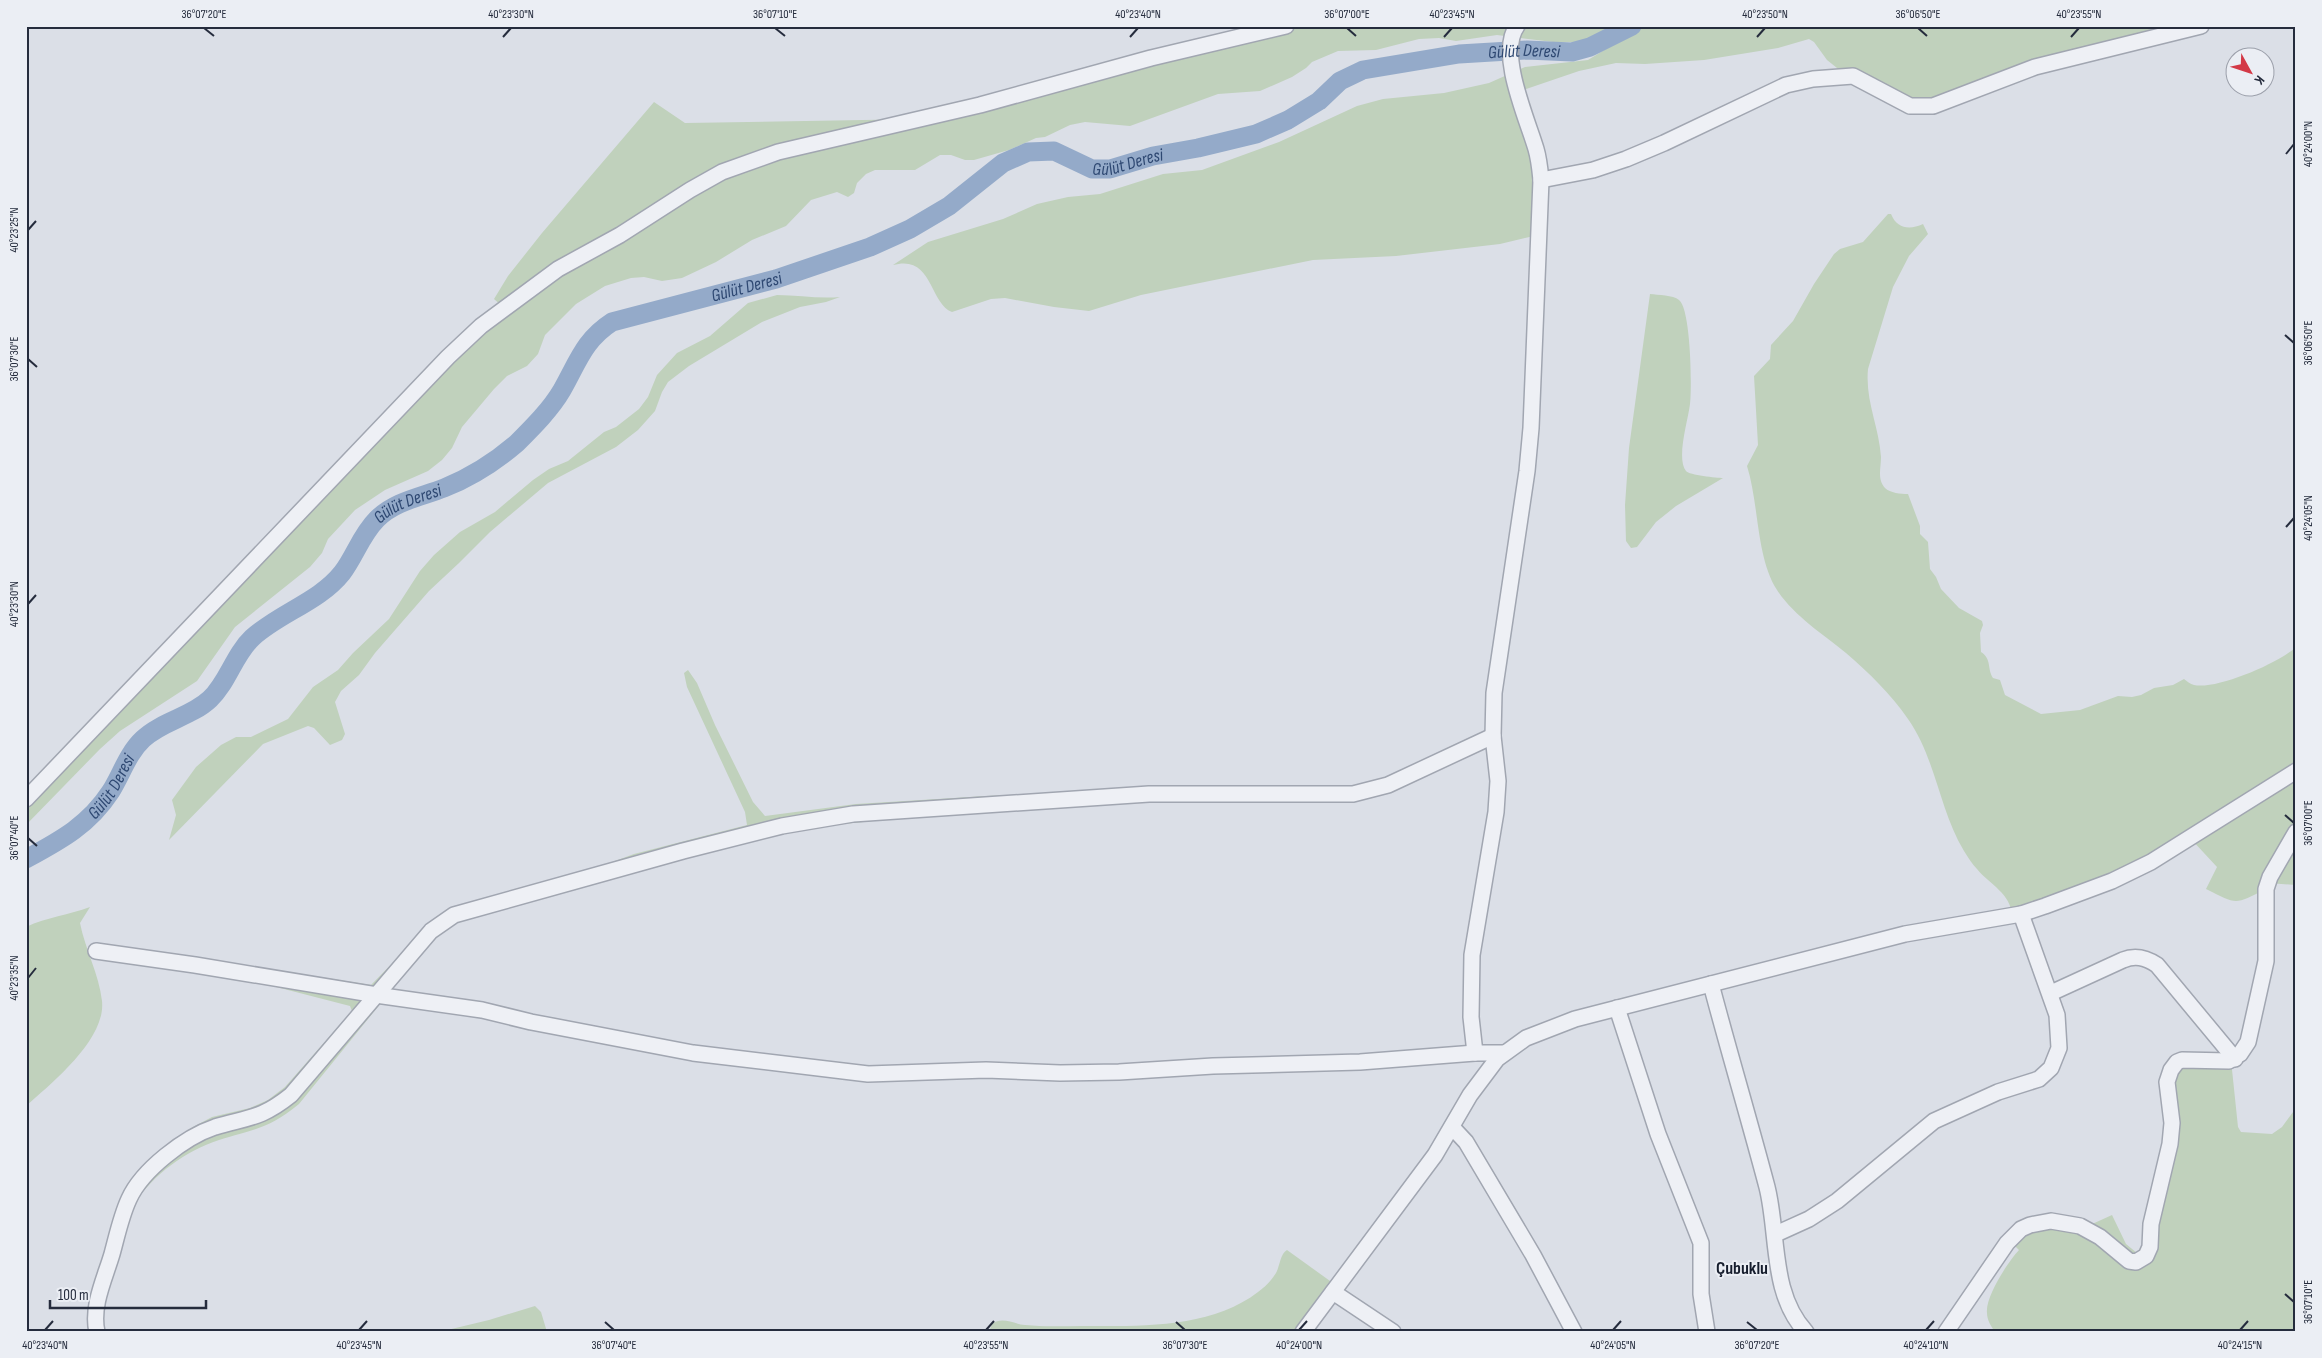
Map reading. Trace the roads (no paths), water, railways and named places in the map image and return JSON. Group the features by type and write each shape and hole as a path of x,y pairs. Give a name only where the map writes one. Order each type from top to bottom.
{"street":[{"path":"26,799 448,357 480,326 558,269 620,235 690,190 722,172 778,152 980,105 1151,58 1286,26"},
{"path":"1475,1053 1471,1017 1472,955 1498,795 1493,736 1494,693 1532,428 1541,180 1536,149 1521,108 1513,75 1510,43 1511,36 1517,26"},
{"path":"1541,180 1593,170 1626,159 1786,86 1813,79 1853,76 1910,106 1932,106 2035,67 2201,26"},
{"path":"97,1332 96,1309 128,1200 141,1180 177,1148 197,1134 254,1118 274,1109 291,1095 377,996 431,930 454,915 683,851 782,826 863,813 1148,794 1353,794 1388,786 1493,736"},
{"path":"1303,1332 1435,1155 1484,1074 1504,1053 1526,1038 1546,1029 1617,1008 1904,934 2021,914 2079,894 2151,862 2296,771"},
{"path":"1946,1332 2007,1243 2021,1229 2030,1225 2051,1221 2071,1223 2089,1230 2129,1261 2136,1262 2143,1258 2150,1247 2151,1224 2172,1134 2167,1082 2171,1070 2177,1062 2182,1060 2220,1061 2235,1059 2248,1042 2266,962 2266,889 2270,877 2296,832"},
{"path":"1776,1234 1809,1218 1837,1201 1934,1121 1998,1092 2039,1079 2046,1074 2056,1060 2059,1048 2057,1015 2021,914"},
{"path":"96,951 195,965 377,996 482,1010 531,1022 693,1053 868,1074 986,1070 1060,1073 1119,1072 1213,1066 1360,1062 1475,1053 1504,1053"},
{"path":"2051,994 2123,960 2137,957 2144,958 2156,965 2235,1059"},
{"path":"1711,984 1767,1188 1776,1234 1777,1265 1781,1282 1792,1312 1806,1332"},
{"path":"1617,1008 1658,1134 1701,1243 1701,1294 1707,1332"},
{"path":"1452,1127 1461,1135 1471,1150 1533,1255 1574,1332"},
{"path":"1333,1292 1394,1332"}],"waterway":[{"name":"Gülüt Deresi","path":"26,859 73,831 93,813 111,791 129,757 143,739 210,699 222,685 240,652 252,638 274,621 311,600 333,583 347,566 371,525 384,513 409,500 444,488 473,474 517,443 553,404 588,344 602,329 612,322 776,279 870,247 910,229 949,206 1003,163 1028,152 1054,151 1092,169 1110,169 1153,156 1198,148 1256,134 1288,120 1319,101 1340,81 1363,70 1459,54 1527,50 1572,52 1590,47 1632,26"}],"district":[{"name":"Çubuklu","path":"1742,1268"}]}
